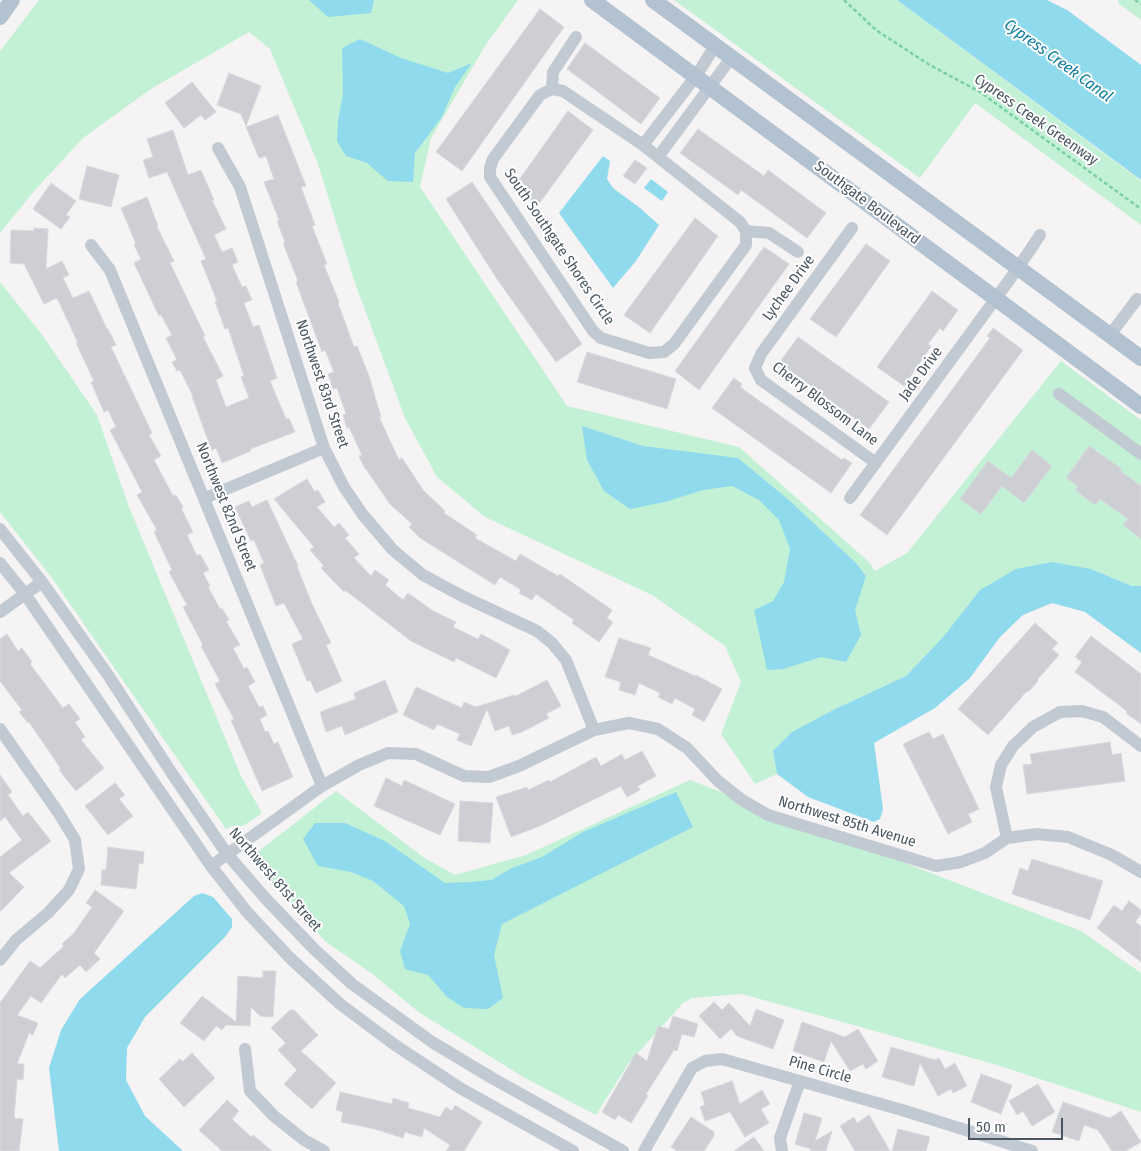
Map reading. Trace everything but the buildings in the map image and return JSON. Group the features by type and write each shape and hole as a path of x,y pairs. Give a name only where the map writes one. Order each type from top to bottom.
{"main road":[{"path":"0,17 12,0"},
{"name":"Southgate Boulevard","path":"592,0 1141,406"},
{"path":"653,0 1141,358"}],"street":[{"path":"576,37 553,72 552,89 564,91 643,145 740,222 746,231 769,233 798,252"},
{"path":"658,157 702,81 715,46"},
{"path":"643,145 702,81 731,58"},
{"name":"South Southgate Shores Circle","path":"552,89 540,95 493,159 490,177 593,331 601,338 649,353 664,352 674,344 746,245 746,231"},
{"name":"Northwest 83rd Street","path":"218,148 240,188 324,448 344,487 363,515 393,550 423,574 462,596 537,631 552,643 566,660 594,730"},
{"name":"Lychee Drive","path":"755,368 760,354 852,228"},
{"name":"Jade Drive","path":"850,498 1040,235"},
{"name":"Northwest 82nd Street","path":"91,245 110,270 322,786"},
{"path":"1110,335 1137,299"},
{"name":"Cherry Blossom Lane","path":"755,368 761,380 876,463"},
{"path":"1059,394 1141,454"},
{"path":"205,498 324,448"},
{"name":"Northwest 81st Street","path":"0,529 42,582 108,675 227,854 266,899 314,948 352,984 432,1042 492,1078 623,1151"},
{"path":"0,563 25,594 211,866 247,912 290,958 340,1004 395,1045 460,1088 573,1151"},
{"path":"0,612 42,582"},
{"path":"1141,746 1103,716 1082,711 1060,712 1033,727 1013,746 1000,765 996,787 1007,838 1037,834 1068,837 1112,855 1141,872"},
{"name":"Northwest 85th Avenue","path":"211,866 322,786 359,765 388,753 416,754 464,776 489,777 519,766 594,730 629,724 658,729 687,748 718,781 742,800 768,815 936,866 961,862 985,853 1007,838"},
{"path":"0,729 58,812 75,840 79,868 69,890 48,912 16,940 0,960"},
{"path":"244,1049 250,1090 274,1116 304,1140 324,1151"},
{"name":"Pine Circle","path":"644,1151 692,1068 705,1061 722,1059 902,1110 1032,1151"},
{"path":"782,1151 780,1138 800,1081"}],"path":[{"name":"Cypress Creek Greenway","path":"844,0 876,30 928,64 980,92 1141,209"},
{"path":"1136,0 1141,4"}],"green space":[{"path":"39,0 518,0 485,46 431,138 420,187 567,406 739,447 869,562 875,571 907,553 1061,361 1141,420 1141,586 1132,586 1091,569 944,636 906,676 835,709 773,751 777,774 755,784 721,734 741,682 725,646 652,595 485,517 437,477 405,418 355,283 318,164 270,49 249,32 151,89 83,138 35,190 0,233 0,51"},
{"path":"674,0 897,0 1141,181 1141,225 975,103 920,178"},
{"path":"1118,0 1141,0 1141,20 1118,3"},
{"path":"0,282 43,336 97,415 129,507 241,776 262,813 243,826 232,826 226,829 52,578 0,512"},
{"path":"690,780 1081,931 1141,973 1141,1112 997,1065 742,994 692,998 683,1003 628,1064 596,1115 525,1078 420,1013 371,973 326,942 250,858 336,791 423,857 455,875 526,855"}],"water":[{"path":"309,0 374,0 371,13 328,17"},
{"name":"Cypress Creek Canal","path":"897,0 1047,0 1067,10 1141,65 1141,180"},
{"path":"360,39 401,58 448,73 472,63 455,87 442,117 415,153 413,182 388,181 367,163 346,156 337,141 338,121 343,94 342,48"},
{"path":"603,156 610,161 607,179 613,188 659,225 636,261 613,288 559,213"},
{"path":"651,179 668,192 662,201 644,188"},
{"path":"582,426 643,446 738,458 790,501 856,563 866,576 855,610 861,635 846,662 821,657 783,669 767,670 754,610 773,601 784,582 790,549 779,520 759,500 732,486 703,490 665,502 630,509 604,491 587,460"},
{"path":"1052,562 1091,569 1132,586 1141,586 1141,653 1085,612 1052,603 1023,615 1000,637 970,678 935,708 874,743 883,809 880,819 874,822 808,797 777,774 773,751 792,732 835,709 906,676 944,636 980,590 1016,569"},
{"path":"676,792 693,827 502,924 494,955 503,998 488,1009 464,1008 447,997 428,975 405,969 400,951 410,924 404,906 373,881 351,872 318,866 303,839 315,823 345,823 385,841 445,883 491,880 512,868 542,857 583,832"},
{"path":"202,893 213,897 232,919 232,927 225,937 145,1017 127,1048 126,1080 145,1116 183,1151 59,1151 49,1068 61,1030 80,999 194,896"}]}
